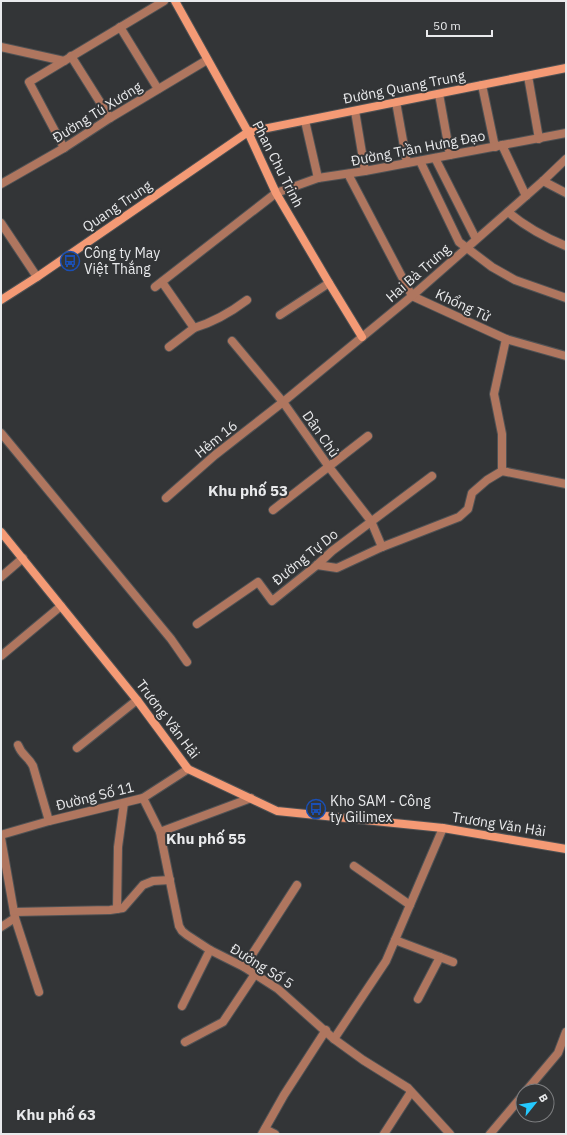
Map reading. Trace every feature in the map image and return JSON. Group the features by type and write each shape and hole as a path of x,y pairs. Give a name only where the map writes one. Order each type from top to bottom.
{"street":[{"path":"64,148 29,82 164,1"},
{"name":"Phan Chu Trinh","path":"175,1 248,132 276,193 362,337"},
{"path":"120,27 158,89"},
{"path":"1,47 67,58 110,118"},
{"name":"Đường Tú Xương","path":"1,184 64,148 110,118 207,60"},
{"name":"Đường Quang Trung","path":"248,132 566,68"},
{"path":"528,76 539,139"},
{"path":"482,85 499,146 526,196"},
{"path":"439,94 450,155"},
{"path":"396,102 407,163"},
{"path":"354,111 365,171"},
{"path":"306,121 318,178"},
{"name":"Quang Trung","path":"1,300 37,277 248,132"},
{"name":"Đường Trần Hưng Đạo","path":"155,287 276,193 318,178 365,171 566,134"},
{"path":"435,158 476,239"},
{"name":"Hai Bà Trưng","path":"283,402 412,296 566,159"},
{"path":"420,161 459,242 492,266 515,280 566,298"},
{"path":"348,174 412,296"},
{"path":"543,181 566,193"},
{"path":"508,212 522,224 546,238 566,246"},
{"path":"1,223 37,277"},
{"path":"162,282 194,328"},
{"path":"280,316 329,283"},
{"name":"Khổng Tử","path":"412,296 506,339 566,356"},
{"path":"169,347 194,328 205,325 222,317 247,300"},
{"path":"502,471 502,434 494,394 506,339"},
{"name":"Dân Chủ","path":"232,341 283,402 329,467 371,521 382,547"},
{"name":"Hẻm 16","path":"166,498 215,455 283,402"},
{"path":"1,433 171,639 187,662"},
{"path":"273,510 368,436"},
{"path":"317,565 337,568 382,547 459,517 468,508 472,493 487,480 502,471 555,483 566,484"},
{"name":"Đường Tự Do","path":"197,624 258,582 272,601 332,551 432,476"},
{"name":"Trương Văn Hải","path":"1,532 137,700 188,769 277,811 442,828 566,849"},
{"path":"1,577 23,558"},
{"path":"1,656 61,606"},
{"path":"77,748 137,700"},
{"path":"18,745 21,753 30,760 33,766 49,820"},
{"name":"Đường Số 11","path":"1,835 49,820 143,798 188,769"},
{"name":"Đường Số 5","path":"143,798 160,832 179,926 182,931 210,950 244,967 283,993 326,1030 334,1039 363,1060 408,1088 450,1134"},
{"path":"160,832 251,798"},
{"path":"117,909 118,847 124,803"},
{"path":"334,1039 386,961 442,828"},
{"path":"1,838 15,915 39,992"},
{"path":"354,866 410,905"},
{"path":"1,927 15,915 123,908 143,885 148,882 170,880"},
{"path":"244,967 298,885"},
{"path":"395,940 453,962"},
{"path":"182,1006 210,950"},
{"path":"418,999 440,957"},
{"path":"186,1042 223,1022 255,974"},
{"path":"275,1134 264,1131 284,1095 326,1030"},
{"path":"533,1083 558,1053 566,1032"},
{"path":"384,1134 411,1092"},
{"path":"490,1134 515,1104"}],"place":[{"name":"Công ty May Việt Thắng","path":"70,261"},
{"name":"Kho SAM - Công ty Gilimex","path":"316,809"}],"district":[{"name":"Khu phố 53","path":"248,490"},
{"name":"Khu phố 55","path":"206,838"},
{"name":"Khu phố 63","path":"56,1114"}]}
